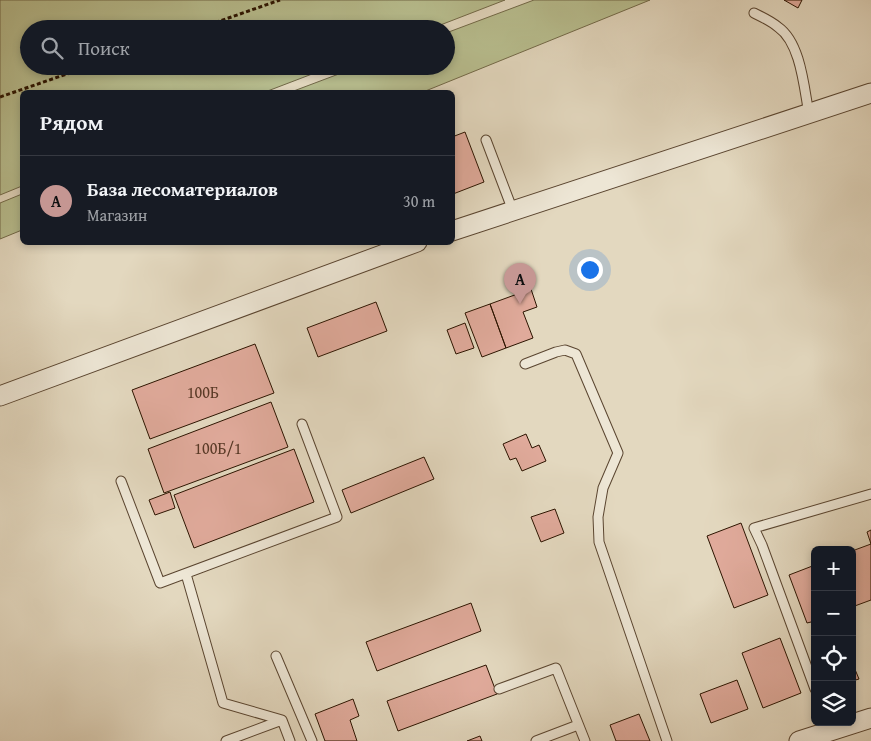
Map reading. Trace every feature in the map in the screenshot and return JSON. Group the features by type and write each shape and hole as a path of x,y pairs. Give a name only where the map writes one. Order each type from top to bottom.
{"street":[{"path":"455,230 871,93"},
{"path":"0,396 409,245"},
{"path":"799,741 828,727 871,718"}],"lane":[{"path":"754,13 780,27 790,40 799,62 809,114"},
{"path":"486,140 513,211"},
{"path":"525,364 565,350 576,354 618,453 603,488 598,516 599,542 667,741"},
{"path":"121,481 160,583 337,517 302,424"},
{"path":"812,681 754,528 871,494"},
{"path":"186,574 223,703 282,720"},
{"path":"276,656 312,741"},
{"path":"499,690 556,668 585,741"},
{"path":"226,741 282,720"},
{"path":"282,720 290,741"},
{"path":"536,741 578,725"}],"path":[{"path":"223,20 280,0"},
{"path":"20,90 64,75"},
{"path":"0,97 20,90"}],"green space":[{"path":"0,0 505,0 453,20 20,20 20,75 309,75 270,90 20,90 20,187 0,195"},
{"path":"534,0 650,0 428,90 296,90 336,75 455,75 455,30"},
{"path":"20,195 20,231 0,239 0,203"}],"building":[{"path":"784,0 802,0 798,8"},
{"path":"465,132 484,182 455,193 455,136"},
{"path":"531,289 537,307 523,312 533,338 506,348 490,304"},
{"path":"376,302 387,331 318,357 307,328"},
{"path":"490,304 506,348 482,357 465,313"},
{"path":"465,323 474,348 456,354 447,330"},
{"path":"255,344 274,393 150,439 132,390"},
{"path":"271,402 288,447 164,493 148,449"},
{"path":"526,434 532,448 539,445 546,461 522,471 516,458 510,460 503,444"},
{"path":"294,449 314,502 194,548 174,495"},
{"path":"424,457 434,479 351,513 342,490"},
{"path":"170,492 175,508 155,515 149,500"},
{"path":"555,509 564,533 541,542 531,517"},
{"path":"741,523 768,595 734,608 707,536"},
{"path":"871,530 871,544 867,532"},
{"path":"871,544 871,600 856,606 856,591 856,550"},
{"path":"811,567 811,622 807,623 789,575"},
{"path":"471,603 481,631 377,671 366,642"},
{"path":"780,638 801,693 763,708 742,653"},
{"path":"486,665 497,694 398,731 387,701"},
{"path":"737,680 748,709 711,723 700,694"},
{"path":"353,699 359,716 350,720 357,741 325,741 315,714"},
{"path":"639,714 650,741 616,741 610,725"},
{"path":"480,736 482,741 467,741"}],"place":[{"name":"База лесоматериалов","path":"520,304"}]}
